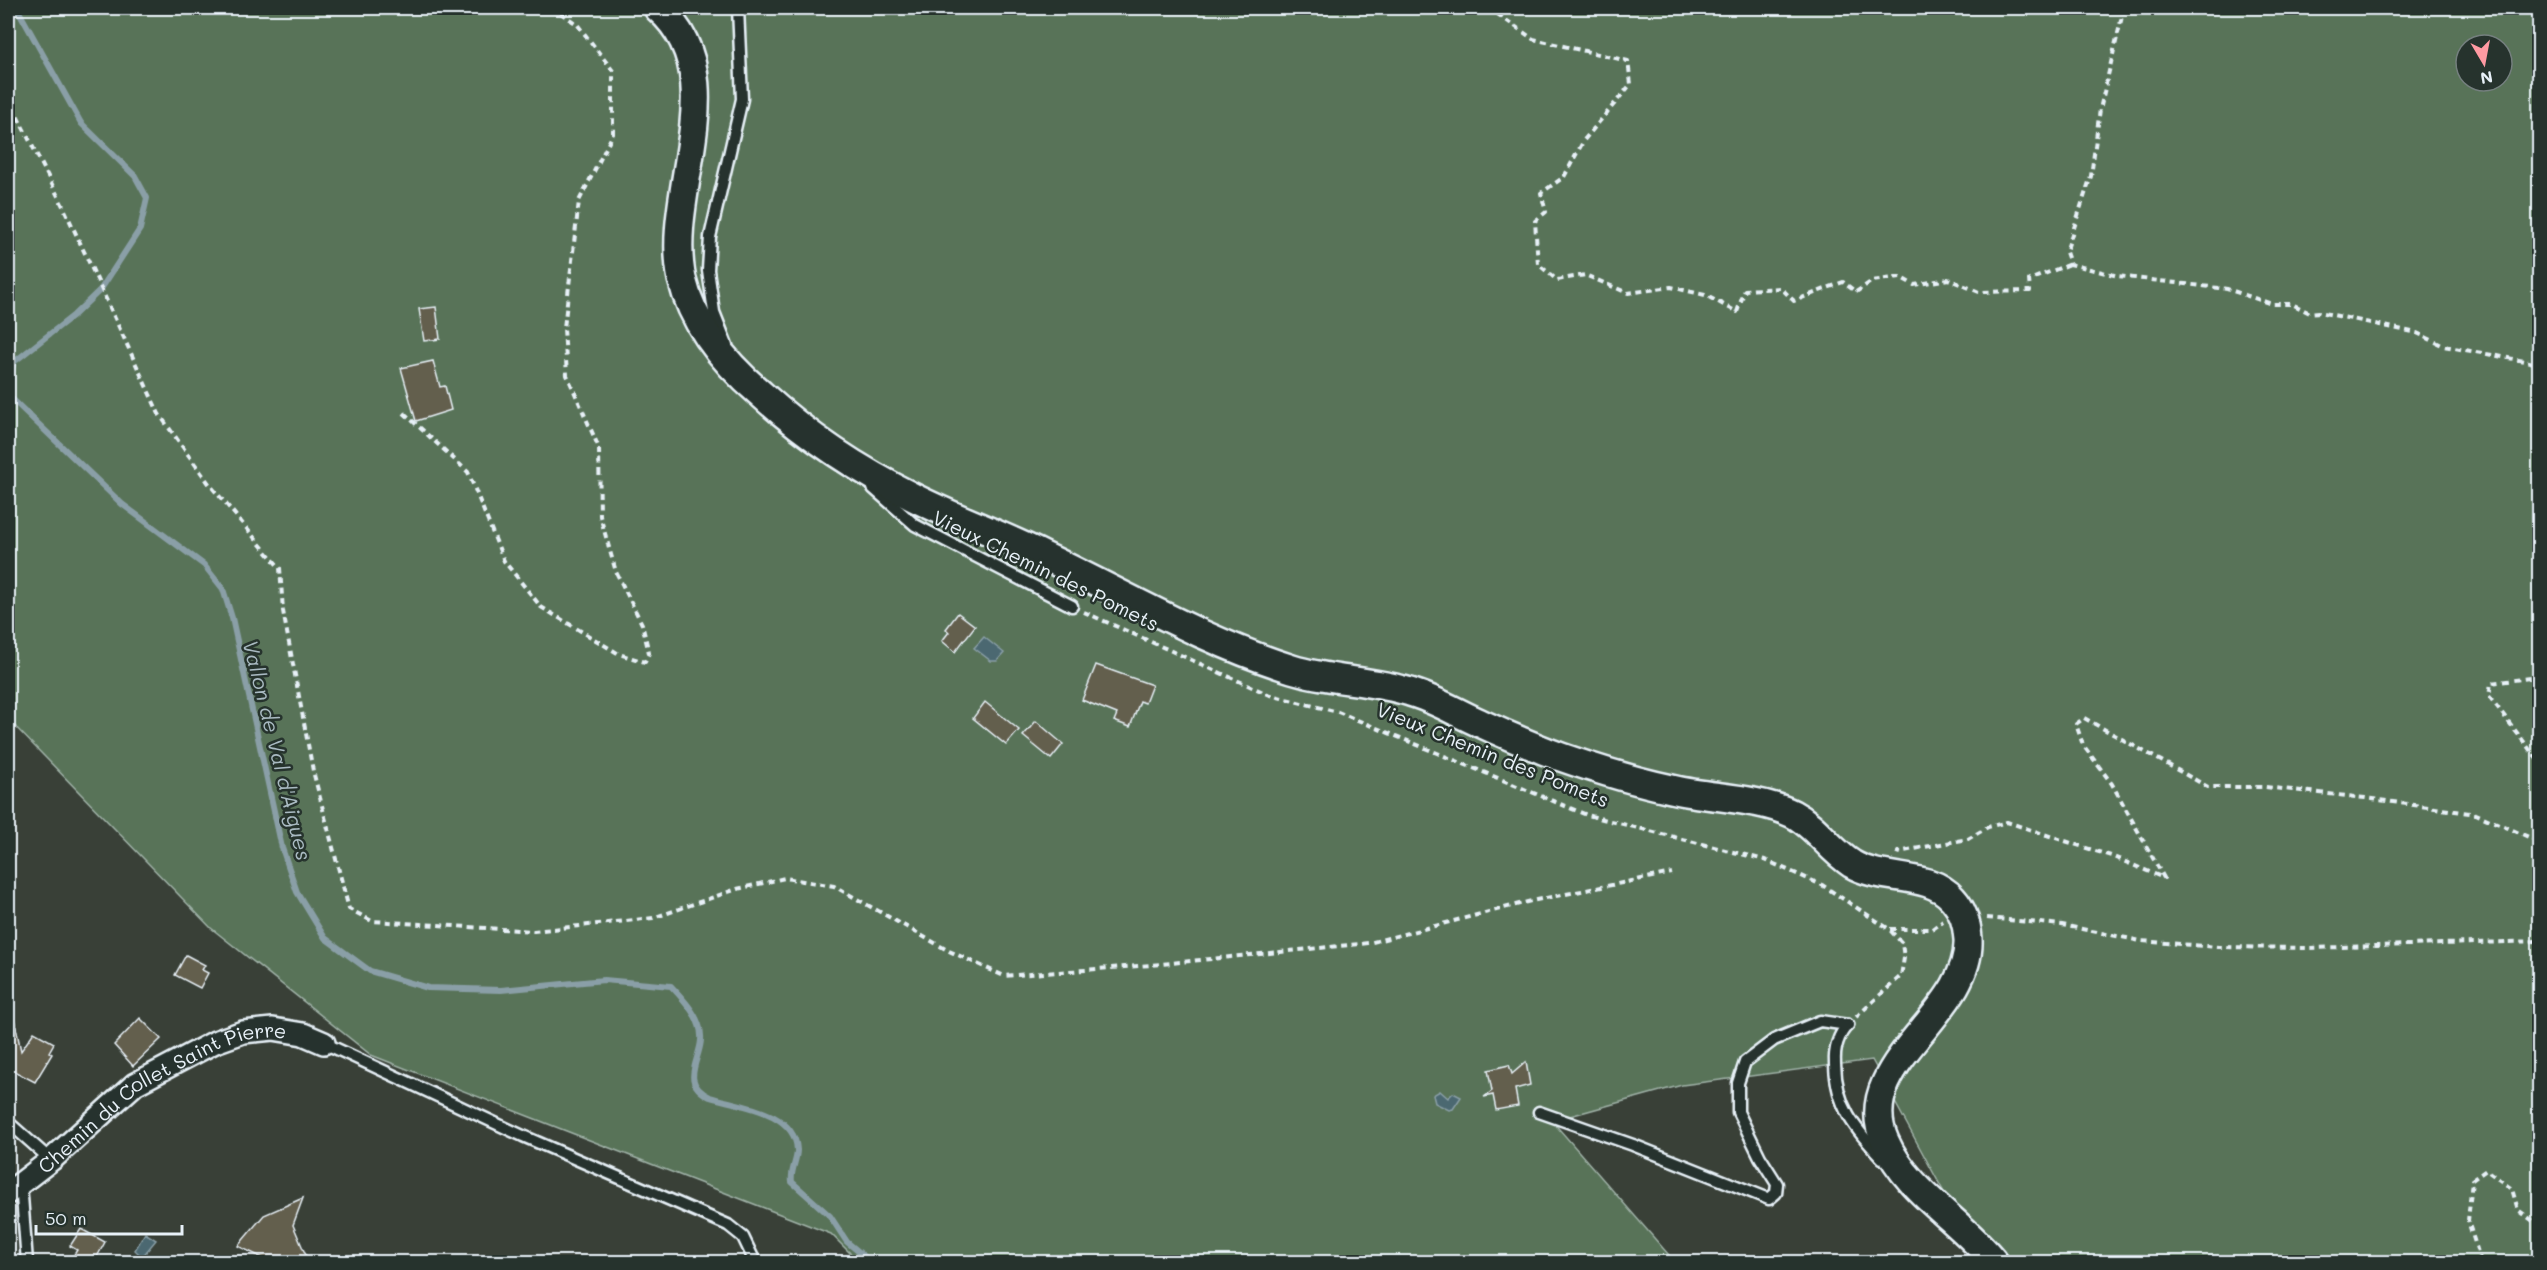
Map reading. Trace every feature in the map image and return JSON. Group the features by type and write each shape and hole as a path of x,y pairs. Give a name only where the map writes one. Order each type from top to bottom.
{"street":[{"path":"658,8 679,33 686,48 697,98 678,224 679,260 683,286 706,333 737,370 780,411 821,441 908,495 1041,554 1190,628 1234,647 1306,673 1408,691 1562,757 1644,782 1780,809 1803,820 1851,863 1876,874 1937,886 1950,895 1963,915 1969,946 1961,979 1896,1064 1880,1105 1881,1128 1885,1142 1909,1177 1936,1206 1975,1240 1994,1263"},
{"name":"Chemin du Collet Saint Pierre","path":"14,1188 51,1160 135,1084 231,1035 253,1030 282,1030 303,1034 324,1043"}],"lane":[{"path":"737,370 714,312 707,282 710,237 742,99 738,8"},
{"name":"Vieux Chemin des Pomets","path":"821,441 915,525 1072,606"},
{"path":"1539,1112 1633,1145 1769,1199 1776,1193 1777,1184 1760,1157 1738,1112 1737,1083 1745,1062 1774,1040 1820,1021 1848,1025"},
{"path":"1848,1025 1842,1030 1834,1052 1836,1090 1855,1128 1890,1166 1936,1206"},
{"path":"324,1043 523,1136 728,1225 743,1236 755,1263"},
{"path":"8,1122 51,1160"},
{"path":"14,1188 27,1263"}],"path":[{"path":"404,413 429,433 468,472 504,561 541,607 620,654 645,662 649,653 642,624 616,572 600,516 599,447 567,375 564,328 579,201 613,134 613,72 577,24 553,8"},
{"path":"1489,8 1533,39 1628,61 1631,84 1584,140 1564,177 1541,192 1546,212 1535,221 1538,264 1557,280 1585,275 1628,292 1671,287 1705,295 1737,312 1745,290 1781,288 1794,301 1843,282 1856,292 1872,281 1900,277 1914,285 1948,279 1979,292 2030,291 2029,280 2070,264 2118,276 2227,289 2272,304 2292,304 2310,313 2319,312 2417,333 2444,346 2540,363"},
{"path":"2070,264 2066,252 2091,176 2100,110 2124,8"},
{"path":"8,98 64,208 159,414 210,484 280,568 282,611 322,805 349,909 372,921 534,931 653,918 736,889 785,878 834,886 949,951 1004,976 1150,966 1369,943 1532,901 1672,873"},
{"name":"Vieux Chemin des Pomets","path":"1072,606 1270,695 1338,712 1587,815 1765,860 1822,885 1889,929 1902,943 1904,958 1901,976 1848,1025"},
{"path":"2540,680 2530,678 2491,683 2490,696 2540,763"},
{"path":"1906,857 1898,852 1968,839 1988,827 2007,822 2112,856 2164,878 2112,784 2083,746 2076,724 2085,718 2208,787 2265,787 2476,814 2540,842"},
{"path":"1889,929 1932,929 1963,915 2062,925 2141,941 2218,947 2310,948 2540,941"},
{"path":"2481,1263 2468,1221 2472,1180 2486,1170 2512,1189 2518,1210 2540,1226"}],"green space":[{"path":"8,8 2539,8 2539,1262 1982,1262 1872,1060 1682,1085 1552,1121 1675,1262 859,1262 831,1234 371,1055 211,928 11,722 8,723"}],"water":[{"path":"984,637 1004,653 997,661 991,661 974,648"},
{"path":"1440,1091 1448,1098 1453,1093 1461,1097 1453,1109 1449,1110 1435,1103 1433,1095"},
{"path":"145,1233 156,1240 142,1257 135,1250"}],"building":[{"path":"436,307 440,339 424,341 419,309"},
{"path":"433,361 440,387 445,386 451,410 416,421 401,368"},
{"path":"958,613 975,626 955,652 942,641 949,632 946,629"},
{"path":"1096,665 1152,685 1145,703 1140,701 1130,727 1114,721 1117,714 1082,700"},
{"path":"985,702 1019,730 1006,745 973,718"},
{"path":"1036,721 1063,744 1051,759 1023,736"},
{"path":"186,955 205,965 202,970 208,973 200,988 175,975"},
{"path":"14,1018 21,1051 34,1032 54,1043 49,1052 52,1054 35,1082 14,1071 8,1072 8,1019"},
{"path":"140,1018 161,1039 133,1066 114,1045"},
{"path":"1526,1062 1530,1085 1515,1089 1518,1106 1496,1110 1493,1095 1484,1097 1492,1091 1488,1070 1509,1065 1512,1074"},
{"path":"303,1198 293,1225 307,1258 296,1263 273,1263 238,1246 264,1215"},
{"path":"81,1229 105,1242 97,1257 93,1256 90,1263 69,1263 77,1250 70,1246"}],"waterway":[{"name":"Vallon de Val d'Aigues","path":"17,8 81,123 135,176 147,198 140,229 101,289 74,315 14,362 9,378 10,397 122,504 204,565 223,589 232,618 282,848 297,892 325,938 370,971 428,988 501,990 604,980 671,986 691,1009 699,1025 700,1046 693,1074 694,1082 699,1090 710,1097 764,1112 777,1118 787,1127 794,1137 797,1150 792,1182 830,1216 847,1242 871,1262"}]}
